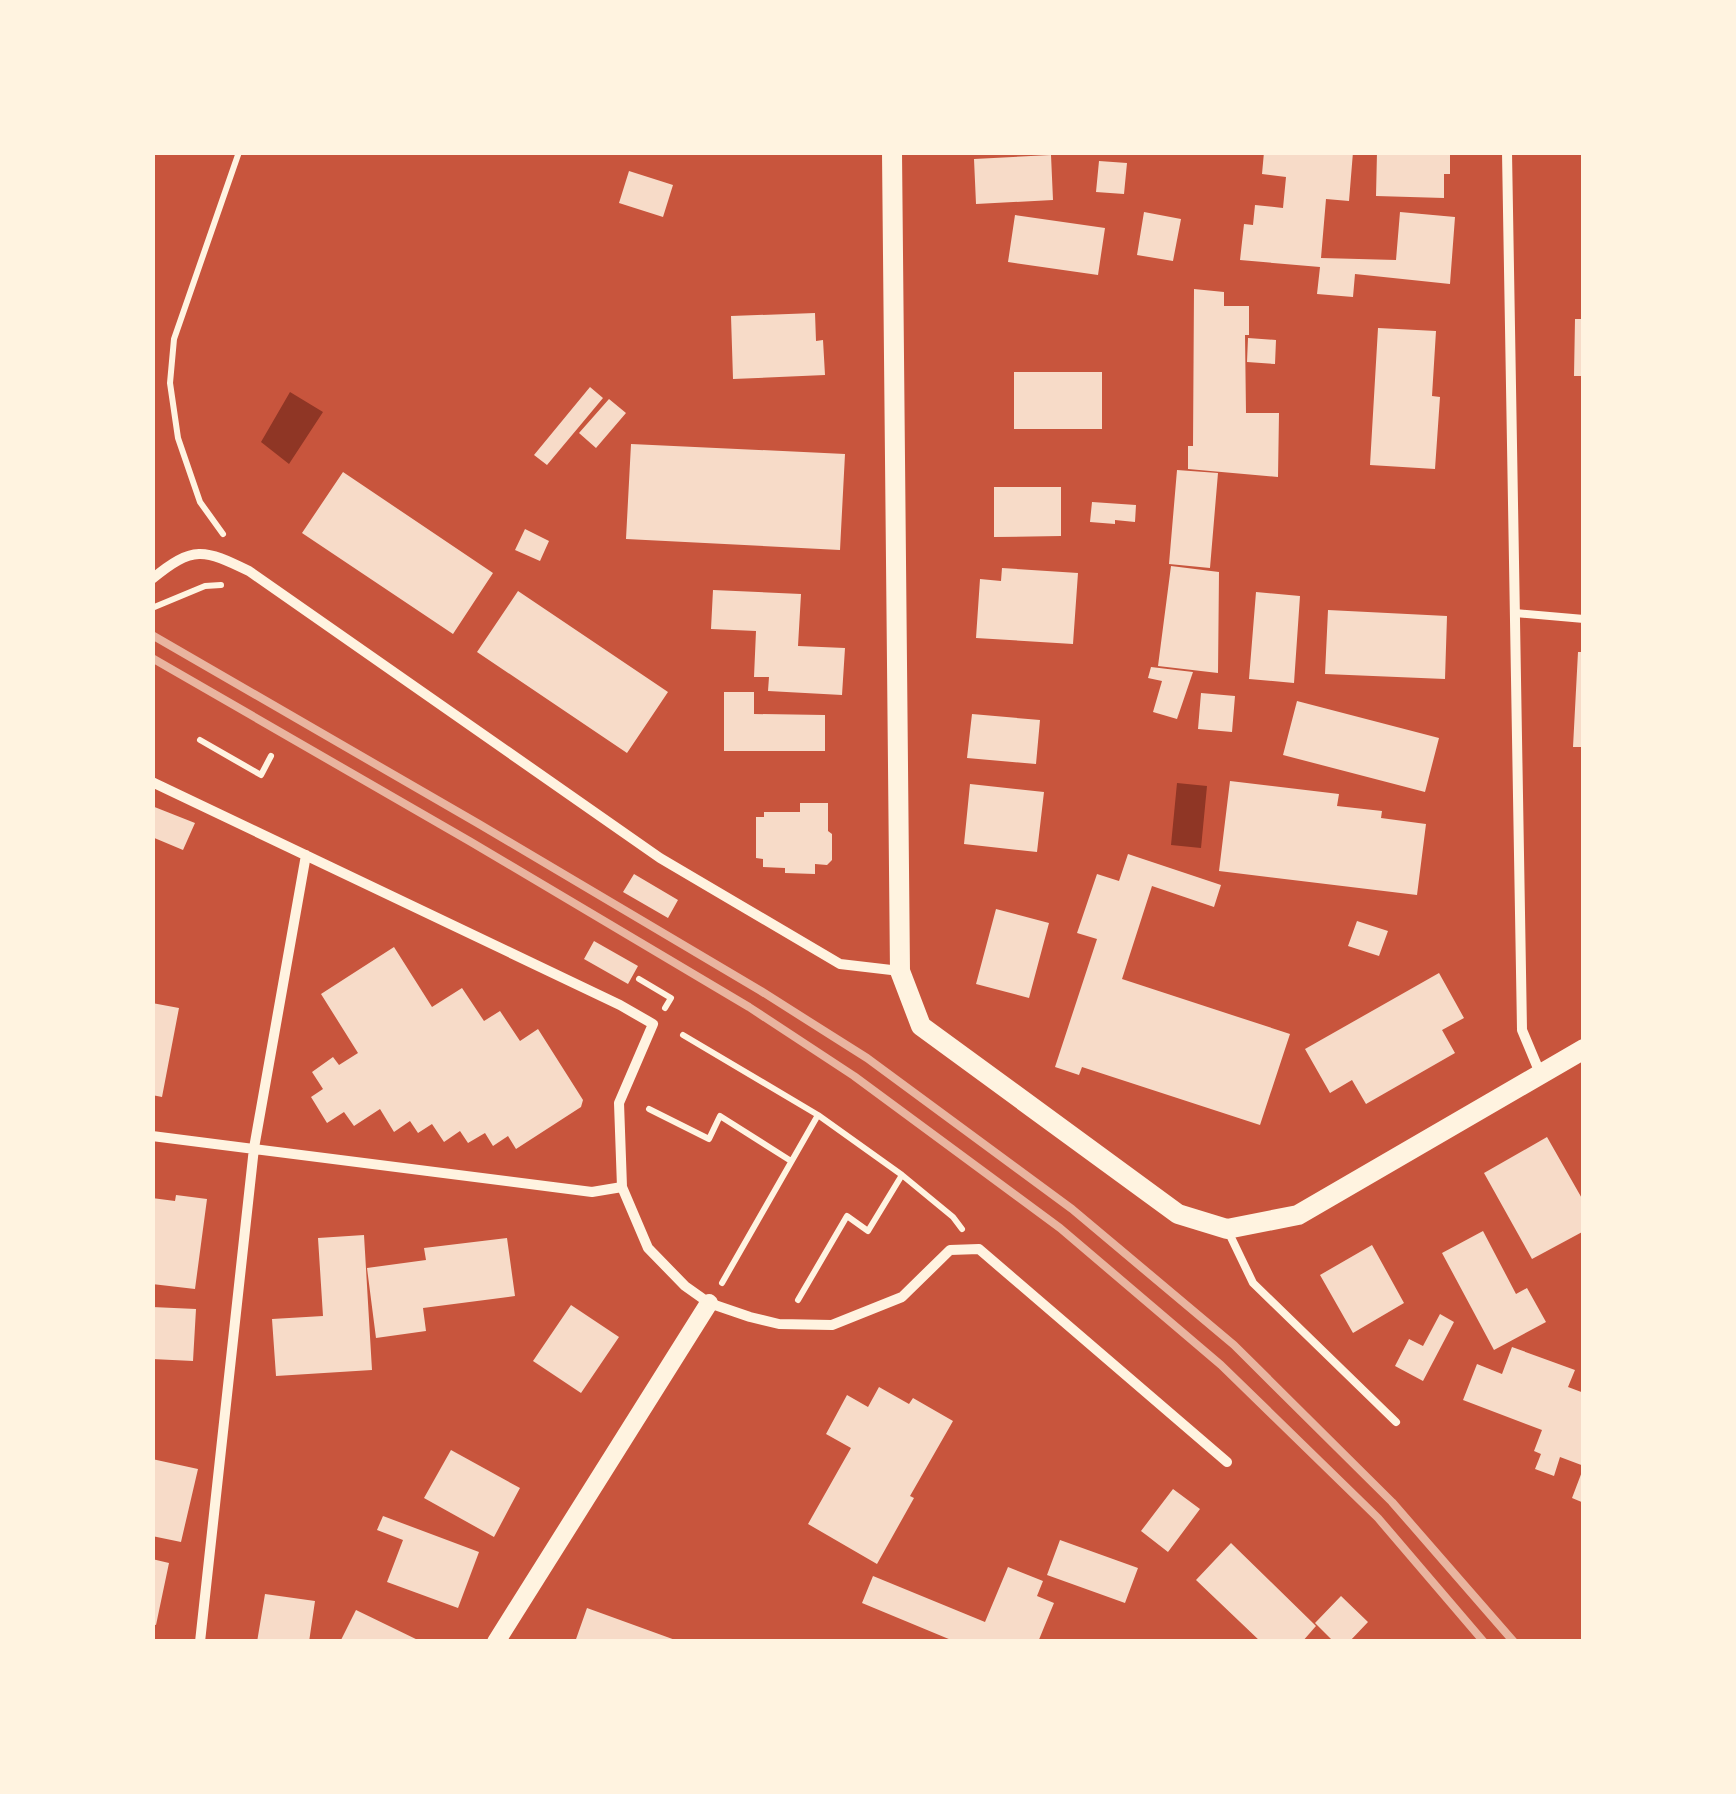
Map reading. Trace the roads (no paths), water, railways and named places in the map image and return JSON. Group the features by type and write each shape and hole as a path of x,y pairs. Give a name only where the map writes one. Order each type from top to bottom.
{"main road":[{"path":"892,152 900,971 921,1026 1178,1214 1228,1229 1298,1216 1584,1049"}],"street":[{"path":"1507,152 1522,1030 1540,1073"},
{"path":"152,579 175,560 200,552 249,572 660,858 840,964 900,971"},
{"path":"152,782 620,1004 652,1024 620,1103 622,1188 648,1248 685,1286 710,1303 778,1324 832,1326 902,1297 950,1250 979,1249 1227,1462"},
{"path":"200,1642 254,1148 306,855"},
{"path":"152,1136 592,1192 622,1188"},
{"path":"496,1642 710,1303"}],"lane":[{"path":"1515,613 1584,620"},
{"path":"1228,1229 1254,1284 1396,1422"}],"railway":[{"path":"152,635 761,991 867,1058 1072,1209 1234,1345 1392,1502 1514,1642"},
{"path":"152,658 749,1007 854,1076 1060,1228 1221,1365 1378,1518 1484,1642"}]}
